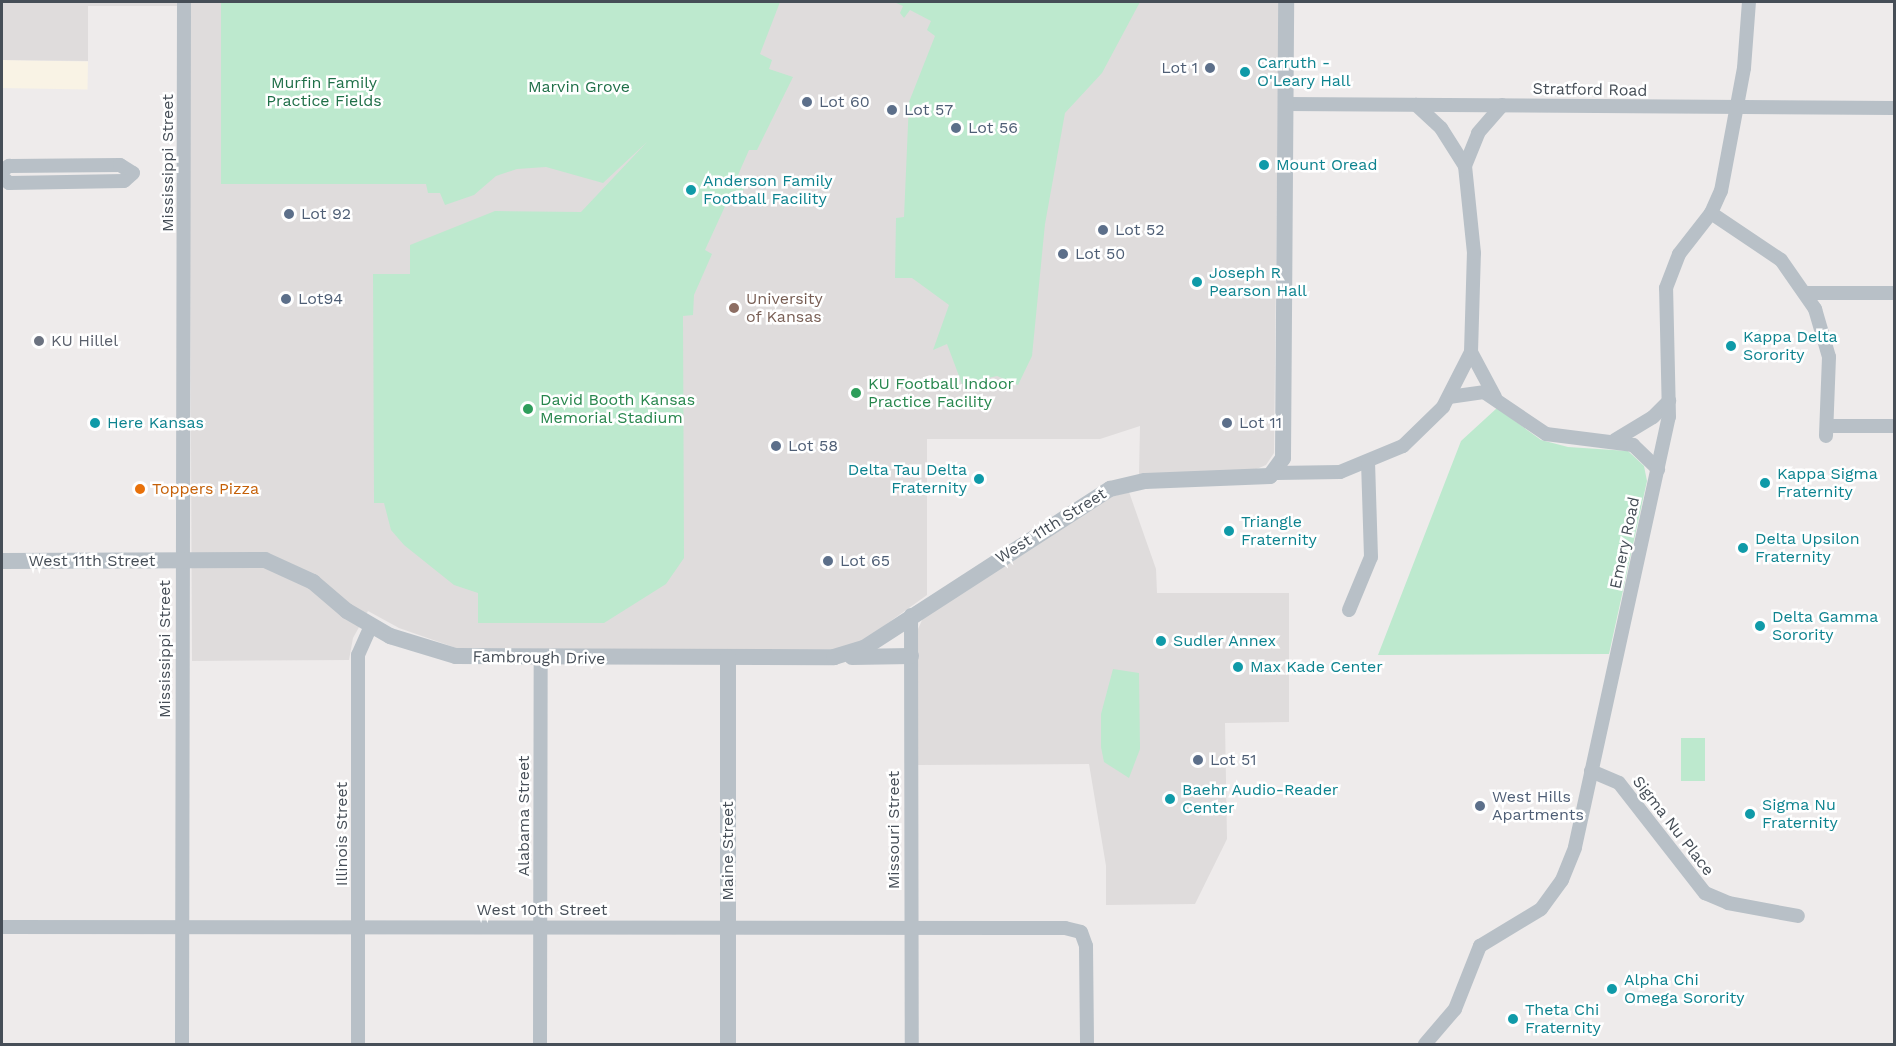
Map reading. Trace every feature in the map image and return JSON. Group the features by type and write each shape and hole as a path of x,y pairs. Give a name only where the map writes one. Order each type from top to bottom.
{"street":[{"name":"Mississippi Street","path":"182,1044 184,2"},
{"path":"1286,2 1283,458 1277,473 1321,474 1368,464 1417,435 1449,397 1471,352 1474,253 1465,166 1441,128 1416,105"},
{"name":"Emery Road","path":"1425,1044 1455,1009 1480,946 1528,918 1553,896 1575,847 1658,469 1669,401 1666,288 1680,254 1711,213 1721,191 1737,108 1749,2"},
{"name":"Stratford Road","path":"1286,104 1894,108"},
{"path":"1465,166 1478,133 1502,105"},
{"path":"2,171 9,166 120,165 133,173 124,181 9,183 2,177"},
{"path":"1711,213 1764,245 1806,293 1827,345 1827,431 1894,426"},
{"path":"1806,293 1894,293"},
{"path":"1471,352 1495,397 1512,415 1545,434 1576,441 1615,440 1643,451 1658,469"},
{"path":"1449,397 1472,390 1495,397"},
{"path":"1615,440 1653,417 1669,401"},
{"path":"1348,610 1371,557 1368,464"},
{"name":"West 11th Street","path":"911,615 1110,489 1145,481 1250,480 1277,473"},
{"name":"Fambrough Drive","path":"182,560 253,558 278,564 313,582 371,626 444,654 540,659 834,657 864,648 911,615"},
{"name":"West 11th Street","path":"2,561 182,560"},
{"name":"Missouri Street","path":"911,615 912,1044"},
{"name":"Illinois Street","path":"358,1044 358,655 371,626"},
{"path":"834,657 911,656"},
{"name":"Maine Street","path":"728,657 729,1044"},
{"name":"Alabama Street","path":"540,659 540,1044"},
{"name":"Sigma Nu Place","path":"1591,771 1619,783 1705,893 1728,903 1798,916"},
{"name":"West 10th Street","path":"2,927 1065,928 1081,932 1086,946 1087,1044"}],"shaded area":[{"name":"University of Kansas","path":"2,2 1279,2 1274,453 1266,465 1247,473 1139,474 1140,426 1100,439 927,439 927,595 867,638 841,649 459,649 399,628 368,611 353,638 349,660 192,661 189,6 88,6 88,61 2,60"},
{"path":"2,60 88,62 87,89 2,88"},
{"path":"1129,492 1156,569 1157,593 1289,593 1289,722 1225,723 1227,839 1195,904 1106,905 1106,866 1089,764 918,765 918,629 923,618 1104,499"}],"green space":[{"path":"221,2 780,2 760,54 772,60 769,69 793,77 757,150 749,150 738,175 748,180 737,205 727,202 705,250 712,254 694,295 693,315 683,316 684,558 666,584 604,623 478,623 478,593 454,585 404,545 391,530 384,503 374,503 373,274 410,274 410,245 495,211 581,212 647,142 603,183 546,167 517,169 496,176 474,195 445,205 440,193 428,193 426,184 221,184"},
{"path":"894,2 1140,2 1102,73 1065,113 1045,224 1032,356 1018,385 997,376 962,384 947,344 933,350 949,305 912,278 895,278 896,218 904,217 909,102 935,36 927,30 931,21 910,10 904,18 900,13 903,6"},
{"path":"1497,408 1541,440 1568,447 1628,451 1644,466 1647,481 1609,654 1378,655 1461,441"},
{"path":"1113,669 1139,673 1140,749 1129,778 1104,762 1101,747 1101,714"},
{"path":"1681,738 1705,738 1705,781 1681,781"}],"place":[{"name":"Lot 1","path":"1210,68"},
{"name":"Carruth - O'Leary Hall","path":"1245,72"},
{"name":"Lot 60","path":"807,102"},
{"name":"Lot 57","path":"892,110"},
{"name":"Lot 56","path":"956,128"},
{"name":"Mount Oread","path":"1264,165"},
{"name":"Anderson Family Football Facility","path":"691,190"},
{"name":"Lot 92","path":"289,214"},
{"name":"Lot 52","path":"1103,230"},
{"name":"Lot 50","path":"1063,254"},
{"name":"Joseph R Pearson Hall","path":"1197,282"},
{"name":"Lot94","path":"286,299"},
{"name":"University of Kansas","path":"734,308"},
{"name":"KU Hillel","path":"39,341"},
{"name":"Kappa Delta Sorority","path":"1731,346"},
{"name":"KU Football Indoor Practice Facility","path":"856,393"},
{"name":"David Booth Kansas Memorial Stadium","path":"528,409"},
{"name":"Here Kansas","path":"95,423"},
{"name":"Lot 11","path":"1227,423"},
{"name":"Lot 58","path":"776,446"},
{"name":"Delta Tau Delta Fraternity","path":"979,479"},
{"name":"Kappa Sigma Fraternity","path":"1765,483"},
{"name":"Toppers Pizza","path":"140,489"},
{"name":"Triangle Fraternity","path":"1229,531"},
{"name":"Delta Upsilon Fraternity","path":"1743,548"},
{"name":"Lot 65","path":"828,561"},
{"name":"Delta Gamma Sorority","path":"1760,626"},
{"name":"Sudler Annex","path":"1161,641"},
{"name":"Max Kade Center","path":"1238,667"},
{"name":"Lot 51","path":"1198,760"},
{"name":"Baehr Audio-Reader Center","path":"1170,799"},
{"name":"West Hills Apartments","path":"1480,806"},
{"name":"Sigma Nu Fraternity","path":"1750,814"},
{"name":"Alpha Chi Omega Sorority","path":"1612,989"},
{"name":"Theta Chi Fraternity","path":"1513,1019"}],"park label":[{"name":"Marvin Grove","path":"579,87"},
{"name":"Murfin Family Practice Fields","path":"324,92"}]}
